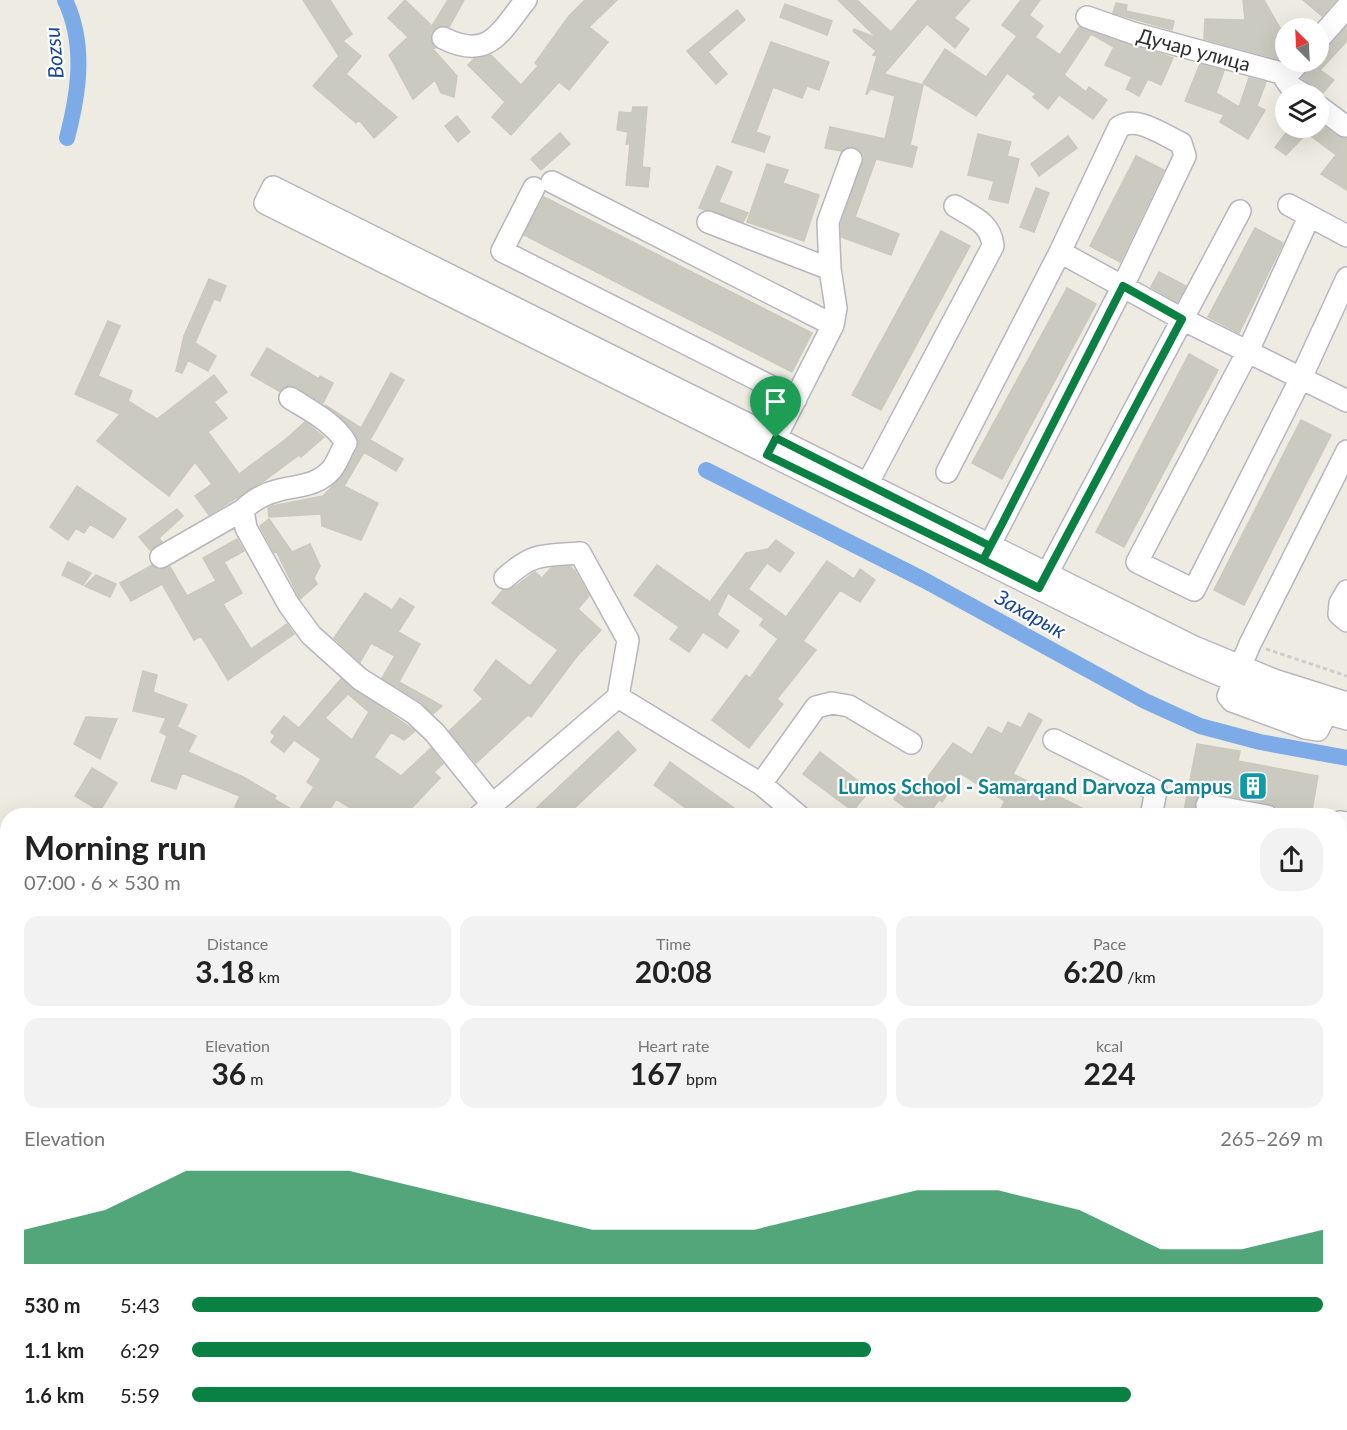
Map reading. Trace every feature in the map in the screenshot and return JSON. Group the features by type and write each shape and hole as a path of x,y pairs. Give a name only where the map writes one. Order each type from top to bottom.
{"street":[{"path":"443,38 456,45 473,48 493,41 526,0"},
{"path":"1329,27 1347,7"},
{"name":"Дучар улица","path":"1087,17 1134,33 1281,73"},
{"path":"1285,72 1281,73 1289,84"},
{"path":"1329,114 1345,126"},
{"path":"947,472 1060,252 1119,127 1126,122 1135,122 1180,143 1185,156 1123,286 986,553"},
{"path":"772,446 833,325 836,308 830,269 828,222 851,159"},
{"path":"796,399 502,251 543,185 833,325"},
{"path":"772,446 266,203 273,187 772,446 1043,582 1192,646 1237,675 1326,714 1347,720"},
{"path":"863,492 993,246 992,235 985,225 955,206"},
{"path":"1289,206 1347,236"},
{"path":"1043,582 1240,211"},
{"path":"1309,217 1248,351 1137,562 1194,590 1301,378 1347,278"},
{"path":"708,222 830,269"},
{"path":"1060,252 1182,319 1347,401"},
{"path":"161,557 243,510 258,498 276,491 299,488 321,479 332,469 346,443 341,435 324,421 290,398"},
{"path":"1237,675 1250,644 1347,451"},
{"path":"243,510 246,528 289,605 311,635 360,679 414,713 435,733 485,808"},
{"path":"488,808 618,697 628,640 580,553 533,557 522,563 505,578"},
{"path":"1347,591 1340,603 1339,614 1347,621"},
{"path":"1237,675 1347,703"},
{"path":"618,697 761,784 790,808"},
{"path":"761,784 816,707 832,703 849,706 911,743"},
{"path":"1054,740 1156,791 1153,808"},
{"path":"1207,805 1223,808"}],"path":[{"path":"1250,644 1347,676"}],"building":[{"path":"303,0 330,0 352,34 343,41 361,56 346,74 397,117 374,138 359,120 356,123 313,86 339,56"},
{"path":"405,0 432,26 448,0 464,0 449,27 436,28 430,39 435,48 433,49 457,76 454,97 441,93 435,80 413,99 389,55 408,37 388,18"},
{"path":"585,0 617,0 589,27 608,42 569,90 559,82 511,135 492,117 505,102 468,65 474,59 491,55 521,85 538,66 535,63 569,16"},
{"path":"838,0 857,0 891,32 918,0 970,0 954,18 969,29 955,48 927,24 884,74 923,85 910,145 917,147 912,167 876,159 855,217 899,234 891,255 841,237 841,224 864,157 855,147 848,147 841,151 825,148 830,127 885,139 895,96 871,89 866,95 877,56 873,55 876,51 853,31 854,29 877,38"},
{"path":"1021,0 1040,0 1029,15 1043,26 1035,37 1060,55 1079,27 1173,58 1161,85 1148,79 1139,96 1126,89 1132,77 1105,65 1114,47 1091,34 1064,75 1086,92 1089,87 1107,100 1093,119 1059,95 1048,109 1033,97 1036,94 1007,73 976,116 923,83 945,49 986,77 1017,36 1002,25"},
{"path":"1243,0 1264,0 1275,19 1275,58 1204,39 1205,19 1245,20"},
{"path":"1303,0 1336,0 1322,16"},
{"path":"1116,3 1127,5 1126,11 1174,21 1172,30 1113,13"},
{"path":"785,4 832,21 827,35 780,17"},
{"path":"737,10 745,20 708,52 727,74 716,84 687,51"},
{"path":"1347,26 1347,41 1329,60 1329,47"},
{"path":"771,42 829,62 819,90 807,86 802,98 773,87 756,132 770,137 764,152 732,142"},
{"path":"1200,64 1224,71 1216,93 1239,107 1249,78 1266,82 1257,106 1265,110 1248,139 1220,122 1224,115 1185,101"},
{"path":"1307,72 1323,72 1334,80 1329,86 1329,84 1310,84 1302,78"},
{"path":"633,107 647,107 642,167 650,168 648,187 626,185 630,144 626,144 628,132 617,130 619,112 632,113"},
{"path":"457,116 470,132 458,142 445,126"},
{"path":"1329,130 1337,136 1347,138 1347,190 1321,174 1336,155 1314,138 1329,138"},
{"path":"560,133 570,144 541,170 531,159"},
{"path":"978,134 1011,142 1007,156 1019,159 1008,203 989,199 994,181 968,175"},
{"path":"1068,136 1077,148 1039,176 1031,164"},
{"path":"1282,138 1302,138 1286,155 1275,147"},
{"path":"1136,156 1164,170 1120,262 1090,246"},
{"path":"767,164 788,170 783,183 819,195 804,241 747,222"},
{"path":"717,166 732,172 719,202 748,213 743,222 699,208"},
{"path":"1036,188 1049,193 1034,232 1020,227"},
{"path":"544,197 812,333 792,372 524,235"},
{"path":"1255,228 1283,243 1239,333 1208,317"},
{"path":"941,231 970,246 881,410 852,395"},
{"path":"1159,272 1186,286 1177,302 1151,287"},
{"path":"209,279 226,286 220,301 214,299 195,343 216,356 208,371 188,360 182,373 176,371 184,336"},
{"path":"1067,288 1096,304 1002,479 972,463"},
{"path":"108,321 120,326 98,376 132,391 128,401 157,419 214,375 227,392 214,402 227,418 208,432 239,474 305,422 324,437 301,457 299,455 264,481 209,515 195,496 212,484 195,462 169,496 97,441 120,414 75,394"},
{"path":"267,348 319,379 320,376 333,383 323,403 296,387 284,387 279,391 251,375"},
{"path":"1189,354 1218,370 1124,547 1096,532"},
{"path":"391,373 404,380 370,440 403,459 396,471 364,452 344,486 378,503 361,540 322,526 321,514 269,517 268,508 272,506 323,496 342,476 357,449 359,442 352,429 325,405 361,428"},
{"path":"1301,420 1331,435 1244,605 1214,590"},
{"path":"77,486 126,519 113,538 90,524 84,533 76,528 68,540 50,527"},
{"path":"177,509 183,516 159,538 162,542 150,550 139,537"},
{"path":"269,519 292,552 310,544 320,566 314,578 317,584 300,599 276,551 274,552 260,526"},
{"path":"237,539 244,551 224,562 242,593 223,604 251,649 287,624 294,634 228,680 201,636 194,640 162,584 131,601 120,583 152,565 160,570 170,567 187,596 216,581 203,558"},
{"path":"776,540 794,553 780,572 767,563 748,589 786,617 827,561 854,579 860,569 875,580 860,602 840,590 803,641 816,650 777,699 783,704 749,748 712,720 746,675 750,678 778,639 760,625 764,619 728,593 717,615 739,631 727,648 703,632 689,652 670,639 679,627 634,595 657,565 710,602 746,553 768,549"},
{"path":"68,562 91,573 83,585 62,575"},
{"path":"570,566 589,596 578,609 601,630 578,655 531,717 528,715 476,763 449,731 483,699 474,690 496,660 530,686 558,650 492,603 503,590 513,588 535,572 542,578 551,568"},
{"path":"96,575 116,584 110,597 85,586"},
{"path":"365,593 392,610 400,598 414,607 398,632 420,644 399,682 442,706 433,714 421,702 382,678 395,656 371,643 360,662 334,638"},
{"path":"143,671 157,675 153,692 187,705 177,727 196,736 188,752 243,777 276,796 274,799 289,808 237,808 235,807 240,796 182,773 176,789 151,781 167,736 160,732 166,718 133,711"},
{"path":"341,679 415,731 404,740 391,732 374,757 401,776 431,748 443,764 434,772 440,778 412,808 351,808 336,799 331,808 300,808 314,787 307,782 321,759 294,740 284,752 271,742 275,736 271,732 284,716 299,728","holes":["348,694 369,712 352,740 325,718"]},
{"path":"1029,713 1042,720 1013,774 1082,808 1001,808 1005,801 960,773 942,802 939,799 933,808 906,808 894,799 907,781 919,789 953,743 972,755 988,727 1002,734 1008,722 1021,728"},
{"path":"86,717 117,719 100,759 74,744"},
{"path":"618,731 636,750 574,808 536,808"},
{"name":"Lumos School - Samarqand Darvoza Campus","path":"1197,744 1240,751 1238,761 1318,776 1312,808 1276,808 1270,804 1209,792 1198,796 1195,808 1185,808"},
{"path":"820,752 870,790 855,808 849,808 803,774"},
{"path":"670,762 734,808 686,808 654,785"},
{"path":"92,768 117,783 102,808 95,808 75,796"}],"waterway":[{"name":"Bozsu","path":"65,0 72,17 78,51 75,103 67,138"},
{"name":"Захарык","path":"706,470 924,580 1145,701 1200,726 1260,742 1347,758"}],"place":[{"name":"Lumos School - Samarqand Darvoza Campus","path":"1253,786"}],"route":[{"path":"776,438 767,455 983,560 1123,286 1182,319 1048,575 1039,588 983,560 990,546 776,438"}]}
